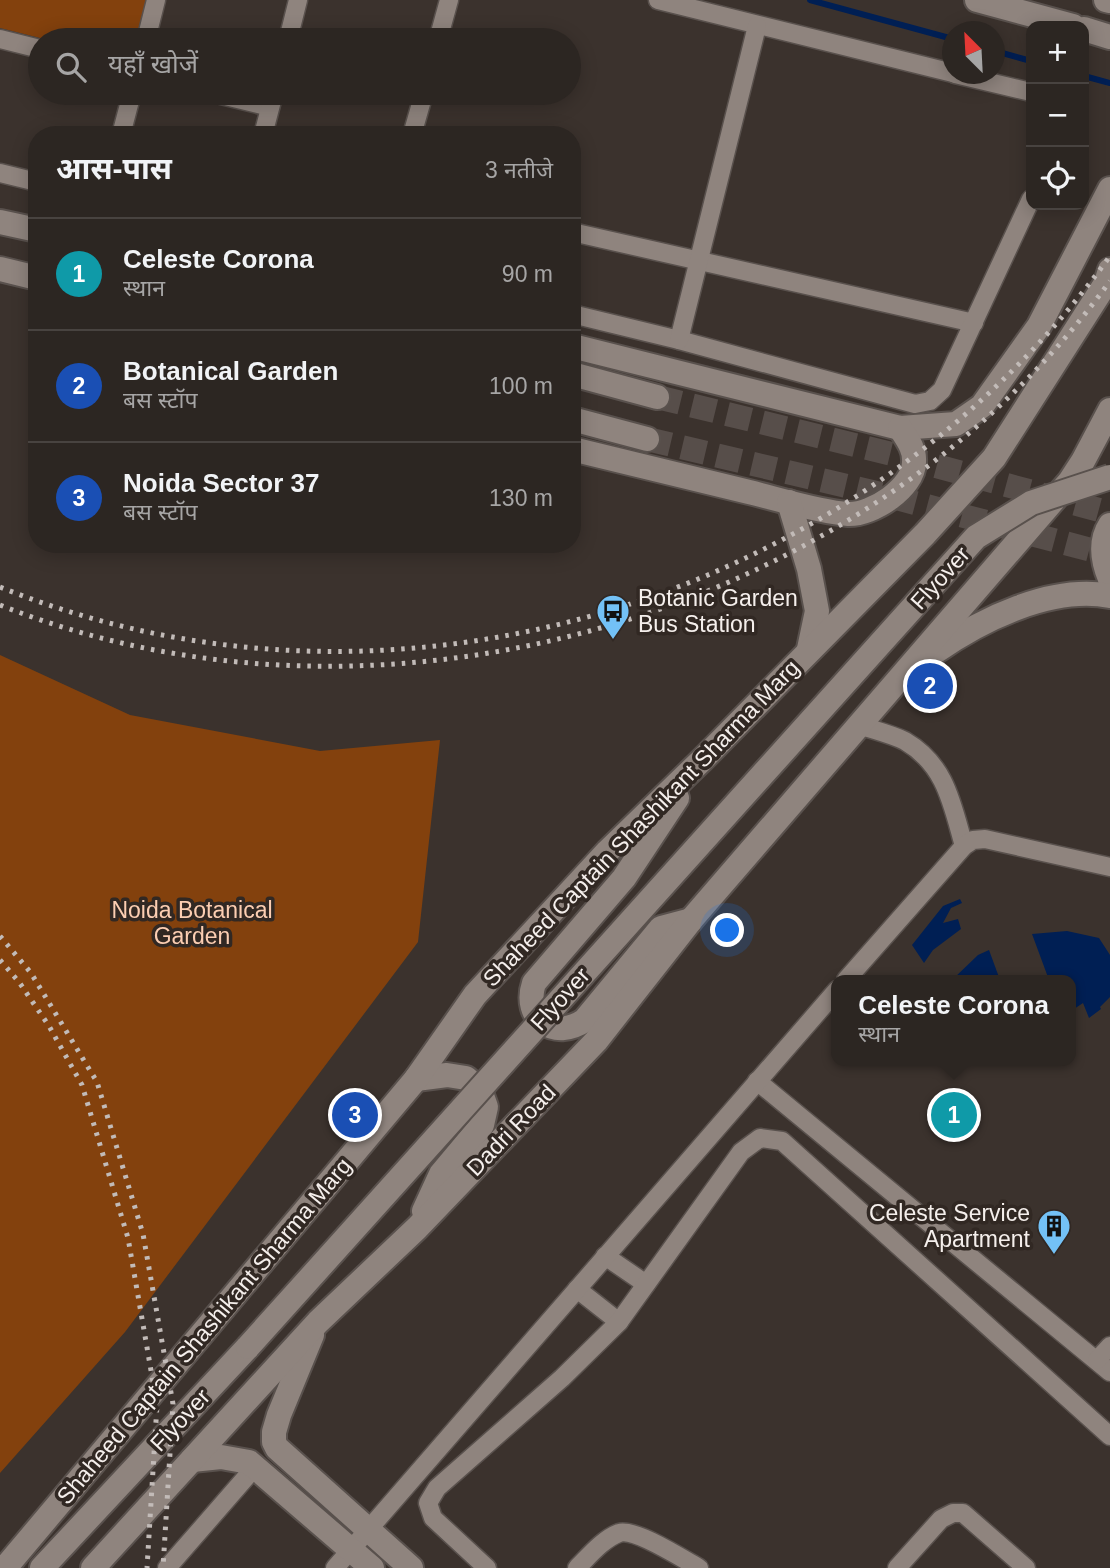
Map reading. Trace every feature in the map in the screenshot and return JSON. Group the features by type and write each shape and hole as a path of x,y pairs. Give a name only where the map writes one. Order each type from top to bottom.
{"main road":[{"path":"977,0 1055,21"},
{"path":"1089,31 1110,37"},
{"path":"581,348 900,428 956,424 982,406 1039,326 1110,189"},
{"path":"0,222 28,228"},
{"path":"0,269 28,276"},
{"name":"Shaheed Captain Shashikant Sharma Marg","path":"5,1568 415,1079 475,995 608,850 703,759 925,534 994,458 1106,283 1110,270"},
{"path":"0,286 28,279"},
{"path":"581,376 657,397"},
{"path":"906,672 1070,481 1110,410"},
{"path":"581,421 647,439"},
{"path":"581,451 848,514 866,512 881,505 905,484 915,464 912,447 900,428"},
{"name":"Flyover","path":"49,1561 248,1347 976,537 1031,503 1110,477"},
{"path":"789,502 809,569 817,611 809,649"},
{"path":"1110,526 1105,533 1103,562 1110,579"},
{"path":"906,672 960,635 1000,614 1028,604 1091,593 1110,596"},
{"name":"Dadri Road","path":"93,1568 318,1322 417,1227 596,1041 691,920 906,672"},
{"path":"691,920 661,928 585,1020 577,1026 567,1029 548,1026 534,1012 531,1002 534,983 624,878 703,759"},
{"path":"415,1079 447,1075 466,1078 480,1090 486,1107 481,1125 441,1174 417,1227"},
{"path":"318,1322 279,1415 274,1442 277,1448 411,1568"},
{"path":"191,1460 235,1459 249,1462 372,1568"}],"street":[{"path":"149,28 156,0"},
{"path":"291,28 298,0"},
{"path":"441,28 449,0"},
{"path":"658,0 942,70"},
{"path":"679,340 757,26"},
{"path":"0,39 28,46"},
{"path":"998,84 1026,91"},
{"path":"123,126 129,105"},
{"path":"265,126 271,105"},
{"path":"415,126 421,105"},
{"path":"0,173 28,180"},
{"path":"581,316 915,404 930,401 942,390 1026,210"},
{"path":"581,234 974,323"},
{"path":"859,725 904,741 933,762 949,792 964,846"},
{"path":"850,975 964,846 974,840 985,839 1110,867"},
{"path":"335,1568 831,997"},
{"path":"757,1081 1103,1366 1110,1346"},
{"path":"487,1568 433,1518 428,1503 437,1488 562,1378 618,1322 741,1152 760,1138 782,1141 1110,1436"},
{"path":"605,1256 646,1284"},
{"path":"577,1289 618,1322"},
{"path":"167,1568 255,1467"},
{"path":"897,1568 941,1519 953,1513 963,1513 1026,1568"},
{"path":"577,1568 606,1540 621,1532 635,1534 699,1568"}],"green space":[{"path":"0,0 147,0 140,28 28,28 28,35 0,28"},
{"name":"Noida Botanical Garden","path":"0,655 130,715 320,751 440,740 418,942 125,1332 0,1473"}],"water":[{"path":"960,899 962,903 951,908 943,923 958,919 961,929 933,950 924,963 912,945 943,906"},
{"path":"1067,931 1099,938 1110,955 1110,997 1101,1009 1089,1018 1083,1003 1076,1008 1076,975 1047,975 1032,934"},
{"path":"989,950 998,975 957,975 978,955"}],"waterway":[{"path":"810,0 942,36"},
{"path":"1005,54 1026,60"},
{"path":"1089,77 1110,83"}],"tunnel":[{"path":"657,397 892,454 1110,513"},
{"path":"647,439 885,495 1110,555"}],"railway":[{"path":"0,587 151,633 306,651 460,643 611,610 755,554 888,475 1008,375 1110,256"},
{"path":"0,605 148,649 302,666 456,658 609,626 754,571 889,494 1009,397 1110,281"},
{"path":"0,936 31,973 97,1082 143,1234 173,1404 163,1568"},
{"path":"0,960 19,982 49,1026 82,1085 128,1238 157,1405 147,1568"}],"place":[{"name":"Botanic Garden Bus Station","path":"613,641"},
{"name":"Botanical Garden","path":"930,686"},
{"name":"Noida Sector 37","path":"355,1115"},
{"name":"Celeste Corona","path":"954,1115"},
{"name":"Celeste Service Apartment","path":"1054,1256"}]}
